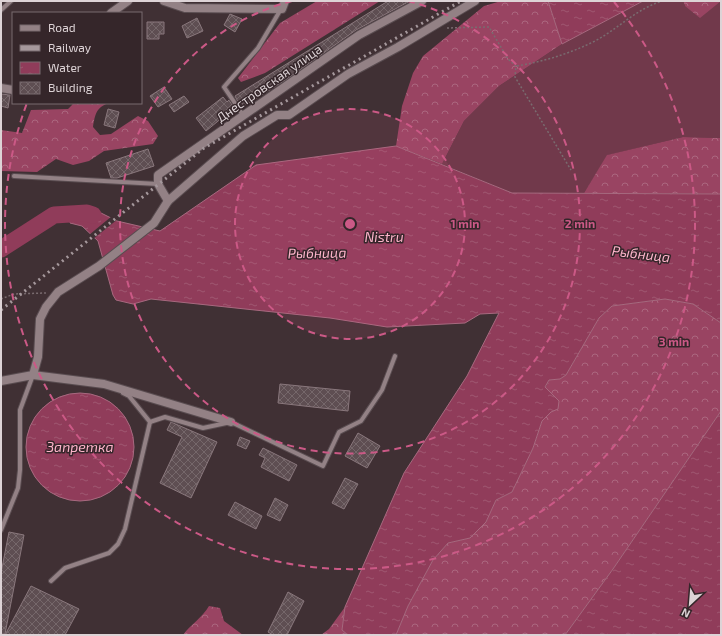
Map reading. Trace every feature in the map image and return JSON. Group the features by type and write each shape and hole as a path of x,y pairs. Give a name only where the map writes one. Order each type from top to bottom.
{"street":[{"path":"112,12 128,1"},
{"path":"164,1 186,8 283,5"},
{"name":"Днестровская улица","path":"158,184 158,175 359,34 422,1"},
{"path":"33,375 38,357 40,319 46,307 58,292 99,266 154,223 168,201 243,136 277,115 289,115 348,74 398,47 475,1"},
{"path":"1,88 12,90"},
{"path":"158,184 168,201"},
{"path":"1,381 33,375 104,384 231,422"}],"lane":[{"path":"1,10 11,1"},
{"path":"243,115 224,87 258,48 283,5"},
{"path":"14,176 158,184"},
{"path":"150,422 165,417 203,428 231,422 323,466 339,432 361,421 382,390 395,356"},
{"path":"1,530 18,488 20,470 20,410 33,375"},
{"path":"104,384 129,396 150,422"},
{"path":"52,581 65,568 109,553 118,544 126,529 150,422"}],"path":[{"path":"516,66 555,59 596,40 633,15 663,1"},
{"path":"442,28 489,27 508,59 516,66"},
{"path":"516,66 515,77 571,170"},
{"path":"1,299 14,294 58,292"}],"shaded area":[{"path":"643,1 683,1 685,6 721,1 721,138 683,137 608,155 584,193 512,193 442,164 464,121 499,86 562,44"}],"green space":[{"path":"317,1 380,1 265,73 241,82 238,78 280,23"},
{"path":"501,1 548,1 562,44 499,86 464,121 442,164 396,146 402,106 413,73 423,56 484,6"},
{"path":"683,1 721,1 700,18 685,6"},
{"path":"73,104 107,104 101,107 97,112 93,127 100,135 111,134 138,116 148,121 158,136 153,144 104,151 89,161 73,165 56,159 37,172 1,171 1,130 22,133 31,110 68,109"},
{"path":"683,137 721,138 721,194 584,193 607,155"},
{"path":"665,299 693,304 721,323 721,411 613,569 565,635 396,635 408,606 433,560 448,543 470,538 486,522 496,500 512,492 533,448 542,421 559,401 545,388 549,380 560,379 566,375 599,318 612,306"},
{"path":"209,606 220,608 224,621 243,635 183,635"},
{"path":"345,607 342,630 348,635 321,635 329,629"}],"water":[{"path":"548,1 643,1 562,44"},
{"name":"Nistru","path":"396,146 512,193 721,194 721,323 693,304 665,299 612,306 599,318 566,375 560,379 549,380 545,387 559,401 558,409 551,412 542,421 533,448 512,492 496,500 486,522 470,538 448,543 433,560 408,606 396,635 348,635 342,630 345,607 404,473 467,376 499,313 480,314 465,323 387,327 330,318 151,299 133,304 116,300 113,295 98,241 82,226 70,223 72,207 95,210 117,221 160,231 256,165"},
{"name":"Запретка","path":"80,393 101,397 118,409 130,426 134,447 130,468 118,485 101,497 80,501 59,497 42,485 30,468 26,447 30,426 42,409 59,397"},
{"path":"721,411 721,635 565,635 613,569"}],"pier":[{"path":"112,216 118,219 93,239 89,235"}],"building":[{"path":"388,1 410,1 356,30 287,79 244,106 241,102 239,104 235,96"},
{"path":"230,14 242,19 235,32 224,25"},
{"path":"197,18 203,31 187,38 182,26"},
{"path":"147,22 164,22 164,34 159,34 159,39 147,39"},
{"path":"164,87 172,99 158,107 150,96"},
{"path":"1,94 10,95 8,108 1,106"},
{"path":"184,96 189,102 174,112 169,105"},
{"path":"223,97 227,102 229,100 234,108 206,131 196,118"},
{"path":"108,109 119,112 115,128 104,125"},
{"path":"148,149 154,166 117,178 111,178 106,163"},
{"path":"280,384 350,391 348,411 278,403"},
{"path":"171,422 217,442 191,498 160,483 182,437 167,430"},
{"path":"358,433 380,446 367,468 345,456"},
{"path":"240,437 250,441 246,449 237,445"},
{"path":"263,448 297,465 289,481 261,467 265,458 259,455"},
{"path":"345,478 358,484 344,509 332,503"},
{"path":"275,498 288,505 280,521 267,515"},
{"path":"235,502 262,516 256,529 228,515"},
{"path":"9,532 24,535 5,634 1,634 1,573"},
{"path":"31,586 79,609 65,635 5,635"},
{"path":"288,592 304,601 287,635 273,635 268,632"}],"waterway":[{"name":"Рыбница","path":"1,249 54,215 87,213 93,215"}],"railway":[{"path":"1,310 204,148 461,1"}]}
